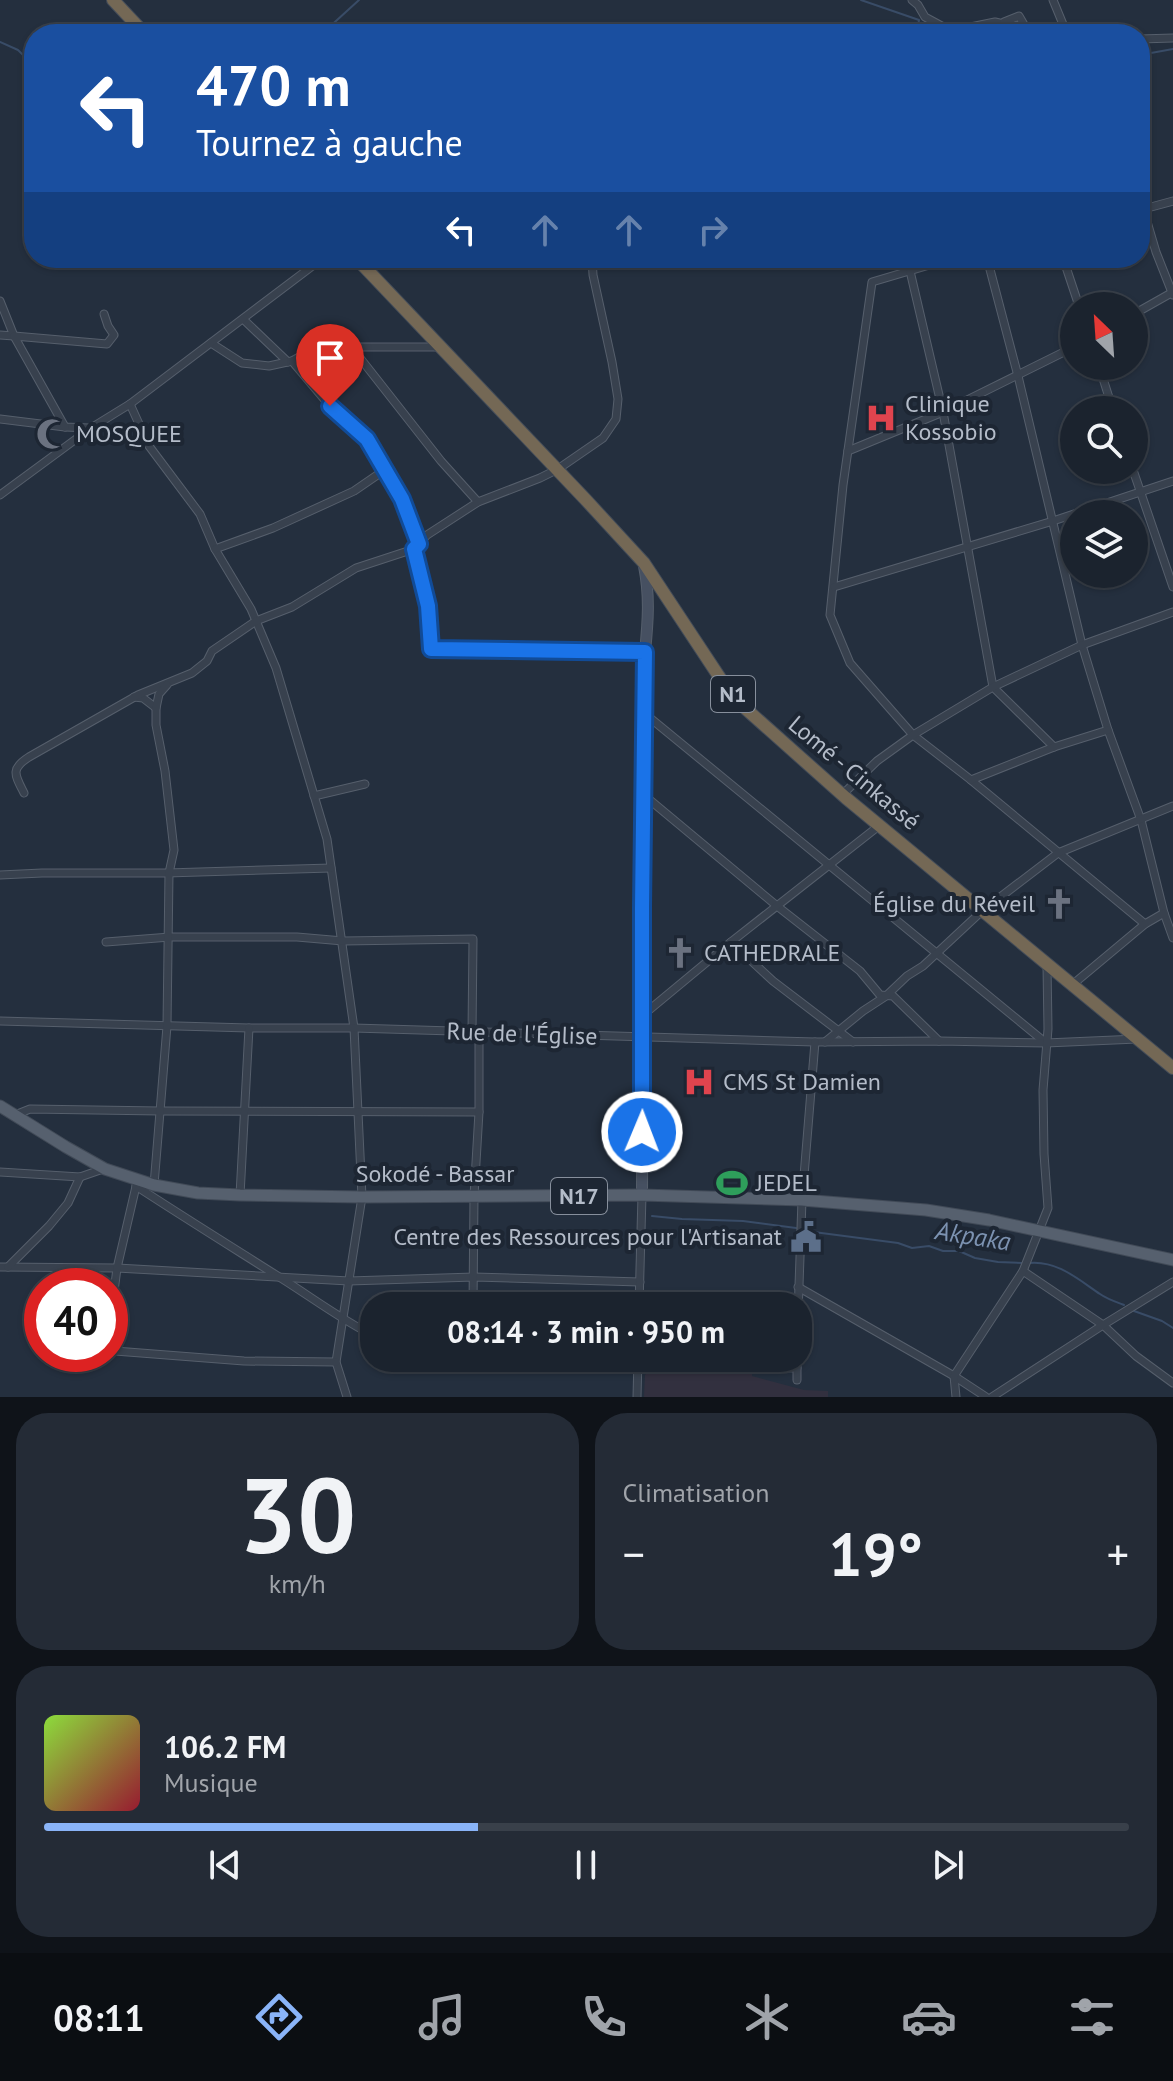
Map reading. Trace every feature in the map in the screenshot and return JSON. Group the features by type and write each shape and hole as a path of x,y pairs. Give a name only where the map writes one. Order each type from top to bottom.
{"highway":[{"path":"113,0 136,24"},
{"name":"Lomé - Cinkassé","path":"365,268 644,563 736,698 755,718 1173,1068"}],"main road":[{"name":"Sokodé - Bassar","path":"0,1106 105,1169 137,1183 198,1193 362,1197 642,1195 802,1200 926,1210 1040,1230 1173,1260"}],"street":[{"path":"912,0 925,17 938,24"},
{"path":"1053,0 1063,24"},
{"path":"985,24 1007,24"},
{"path":"1150,39 1173,38"},
{"path":"1150,207 1173,201"},
{"path":"1148,306 1173,293 1150,234"},
{"path":"0,495 91,428 130,404 310,268"},
{"path":"24,793 15,775 20,763 134,697 192,673 207,661 212,651 256,621 292,607 356,568 416,546 427,535 478,502 558,469 603,438 616,419 618,399 593,268"},
{"path":"920,268 872,282 843,485 830,615 850,663 913,735 1145,924"},
{"path":"990,268 1082,645 1108,730 1141,820 1173,938"},
{"path":"1066,268 1074,292"},
{"path":"910,271 943,412 993,687 1054,747"},
{"path":"0,301 14,336 65,427"},
{"path":"0,335 107,344 114,335 104,314"},
{"path":"243,319 290,361 330,406 367,439 386,469 402,499 416,546 428,606 431,649 645,652"},
{"path":"211,343 242,363 269,366 290,361 317,347 439,347"},
{"path":"353,349 441,461 478,502"},
{"path":"848,451 943,412 1060,354"},
{"path":"130,404 149,446 200,514 215,549 236,581 256,621 276,668 327,839 354,1028 359,1111 362,1197 336,1362 347,1397"},
{"path":"0,419 91,428"},
{"path":"215,549 273,528 354,491 386,469"},
{"path":"834,587 1173,481"},
{"path":"1138,484 1173,587"},
{"path":"640,1292 644,713 649,608 644,563"},
{"path":"843,794 877,761 913,735 993,687 1082,645 1173,612"},
{"path":"154,1185 167,1026 169,873 174,850 156,708 159,694 170,682"},
{"path":"134,697 143,698 156,708"},
{"path":"644,713 1046,1043"},
{"path":"971,780 1054,747 1108,730"},
{"path":"314,796 365,784"},
{"path":"643,794 860,971 880,995 893,996 939,1041"},
{"path":"825,1042 923,966 982,911 1058,853 1173,806"},
{"path":"643,1015 880,825"},
{"path":"0,875 331,868"},
{"path":"1072,985 1145,924 1164,913"},
{"path":"106,942 170,937 297,937 343,941 473,939 479,1112 474,1196 473,1292"},
{"path":"731,942 773,981 853,1042"},
{"path":"956,1397 954,1376 1024,1269 1048,1208 1044,1141 1047,964"},
{"name":"Rue de l'Église","path":"0,1021 815,1042 1046,1043 1139,1039"},
{"path":"240,1195 249,1028"},
{"path":"798,1292 815,1042"},
{"path":"15,1115 30,1109 479,1112"},
{"path":"0,1172 80,1177 105,1169"},
{"path":"4,1267 49,1226 68,1203 80,1177"},
{"path":"4,1267 117,1268 137,1183 360,1329"},
{"path":"128,1269 349,1281 474,1277 640,1282"},
{"path":"1024,1269 1103,1325 1136,1356 1173,1383"},
{"path":"798,1287 989,1397 1173,1282"},
{"path":"128,1352 244,1361 336,1362"},
{"path":"637,1397 638,1372"},
{"path":"797,1372 797,1380"}],"shaded area":[{"path":"648,1372 752,1372 752,1376 804,1390 828,1391 828,1397 644,1397 645,1375"}],"waterway":[{"path":"333,24 359,0"},
{"path":"861,0 919,20 918,24"},
{"path":"0,42 24,56"},
{"path":"1150,53 1173,49"},
{"name":"Akpaka","path":"652,1216 743,1221 796,1228"},
{"name":"Akpaka","path":"806,1231 898,1243 912,1248 929,1246 943,1251 959,1251 975,1258 1022,1263"},
{"name":"Akpaka","path":"1029,1263 1058,1268 1124,1305"},
{"name":"Akpaka","path":"1134,1311 1173,1328"}],"place":[{"name":"Clinique Kossobio","path":"881,418"},
{"name":"MOSQUEE","path":"52,434"},
{"name":"Église du Réveil","path":"1059,904"},
{"name":"CATHEDRALE","path":"680,953"},
{"name":"CMS St Damien","path":"699,1082"},
{"name":"JEDEL","path":"732,1183"},
{"name":"Centre des Ressources pour l'Artisanat","path":"806,1237"}],"route":[{"path":"330,406 367,439 402,499 419,544 414,549 428,606 431,649 645,652 642,1132"}]}
